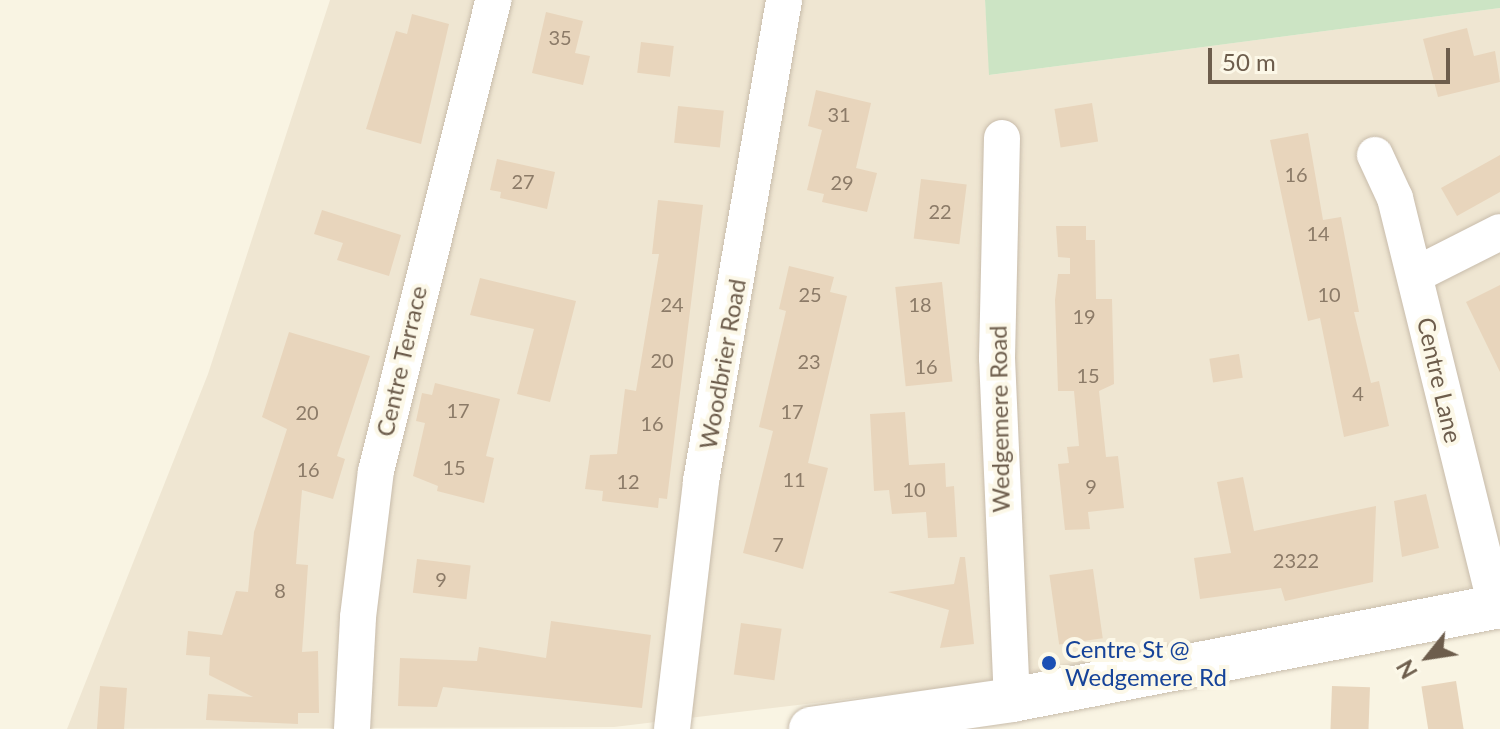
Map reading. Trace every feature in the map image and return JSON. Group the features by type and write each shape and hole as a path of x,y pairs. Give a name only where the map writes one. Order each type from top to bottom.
{"main road":[{"path":"811,729 1012,700 1498,607"}],"street":[{"name":"Centre Terrace","path":"352,729 358,617 376,471 493,0"},
{"name":"Woodbrier Road","path":"672,729 701,481 784,0"},
{"name":"Wedgemere Road","path":"1002,138 997,358 1012,700"},
{"name":"Centre Lane","path":"1375,155 1395,198 1498,607"},
{"path":"1415,275 1500,232"}],"shaded area":[{"path":"330,0 985,0 990,75 1500,8 1500,580 1401,604 958,686 614,727 67,729 208,374"}],"green space":[{"path":"985,0 1500,0 1500,8 989,75"}],"building":[{"path":"546,12 583,21 575,53 590,56 583,85 532,73"},
{"path":"412,14 449,24 421,144 366,129 396,31 407,34"},
{"path":"1467,28 1474,56 1495,51 1500,82 1438,97 1423,39"},
{"path":"641,42 674,46 670,77 637,73"},
{"path":"816,90 871,103 856,168 877,173 867,212 822,202 824,194 807,190 822,130 808,126"},
{"path":"1092,103 1098,142 1061,147 1054,109"},
{"path":"678,106 724,111 720,148 674,143"},
{"path":"1308,133 1323,220 1341,217 1359,312 1354,312 1371,383 1379,381 1389,426 1344,437 1320,318 1308,321 1270,140"},
{"path":"1500,155 1500,192 1457,216 1441,188"},
{"path":"497,159 555,172 547,209 500,198 501,192 490,190"},
{"path":"921,179 967,185 959,244 914,239"},
{"path":"658,200 703,205 667,499 659,498 658,508 602,501 603,491 585,489 590,455 617,454 625,389 636,391 659,254 652,254"},
{"path":"322,210 401,235 389,276 337,260 343,243 314,234"},
{"path":"1056,226 1086,226 1086,240 1095,240 1096,299 1112,299 1114,384 1099,391 1106,457 1118,456 1124,508 1088,512 1090,529 1065,530 1058,464 1069,463 1067,447 1079,446 1074,391 1058,391 1055,300 1058,274 1070,274 1070,258 1058,257"},
{"path":"789,266 834,277 830,292 847,296 808,463 828,468 803,569 743,553 773,431 759,427 786,311 779,309"},
{"path":"480,278 576,301 550,402 517,394 534,329 470,315"},
{"path":"942,282 952,381 906,386 895,287"},
{"path":"1500,285 1500,372 1466,302"},
{"path":"289,332 370,356 337,456 345,459 333,499 302,490 296,564 308,565 302,652 318,651 319,713 298,713 298,724 206,720 208,694 253,697 209,675 210,657 186,655 188,631 222,635 236,591 248,592 254,532 287,429 262,417"},
{"path":"1239,354 1243,378 1213,382 1209,359"},
{"path":"435,383 500,399 486,456 494,458 484,503 437,491 438,486 413,476 425,423 416,421 422,393 432,395"},
{"path":"905,412 909,465 945,463 946,487 954,486 957,537 928,538 926,512 892,514 889,490 874,491 870,414"},
{"path":"1243,477 1254,531 1376,506 1373,582 1285,601 1281,588 1200,599 1194,558 1231,553 1217,482"},
{"path":"1426,494 1439,548 1402,557 1394,501"},
{"path":"960,557 965,557 974,644 940,648 949,610 888,592 954,584"},
{"path":"417,559 471,566 466,599 413,593"},
{"path":"1093,569 1103,638 1059,644 1049,575"},
{"path":"551,621 651,635 642,708 443,687 437,707 398,706 400,658 477,661 479,647 546,658"},
{"path":"741,623 782,629 774,680 734,674"},
{"path":"1456,681 1464,729 1428,729 1421,686"},
{"path":"100,686 127,688 124,729 97,729"},
{"path":"1332,686 1370,687 1369,729 1330,729"}],"place":[{"name":"Centre St @ Wedgemere Rd","path":"1049,663"}]}
